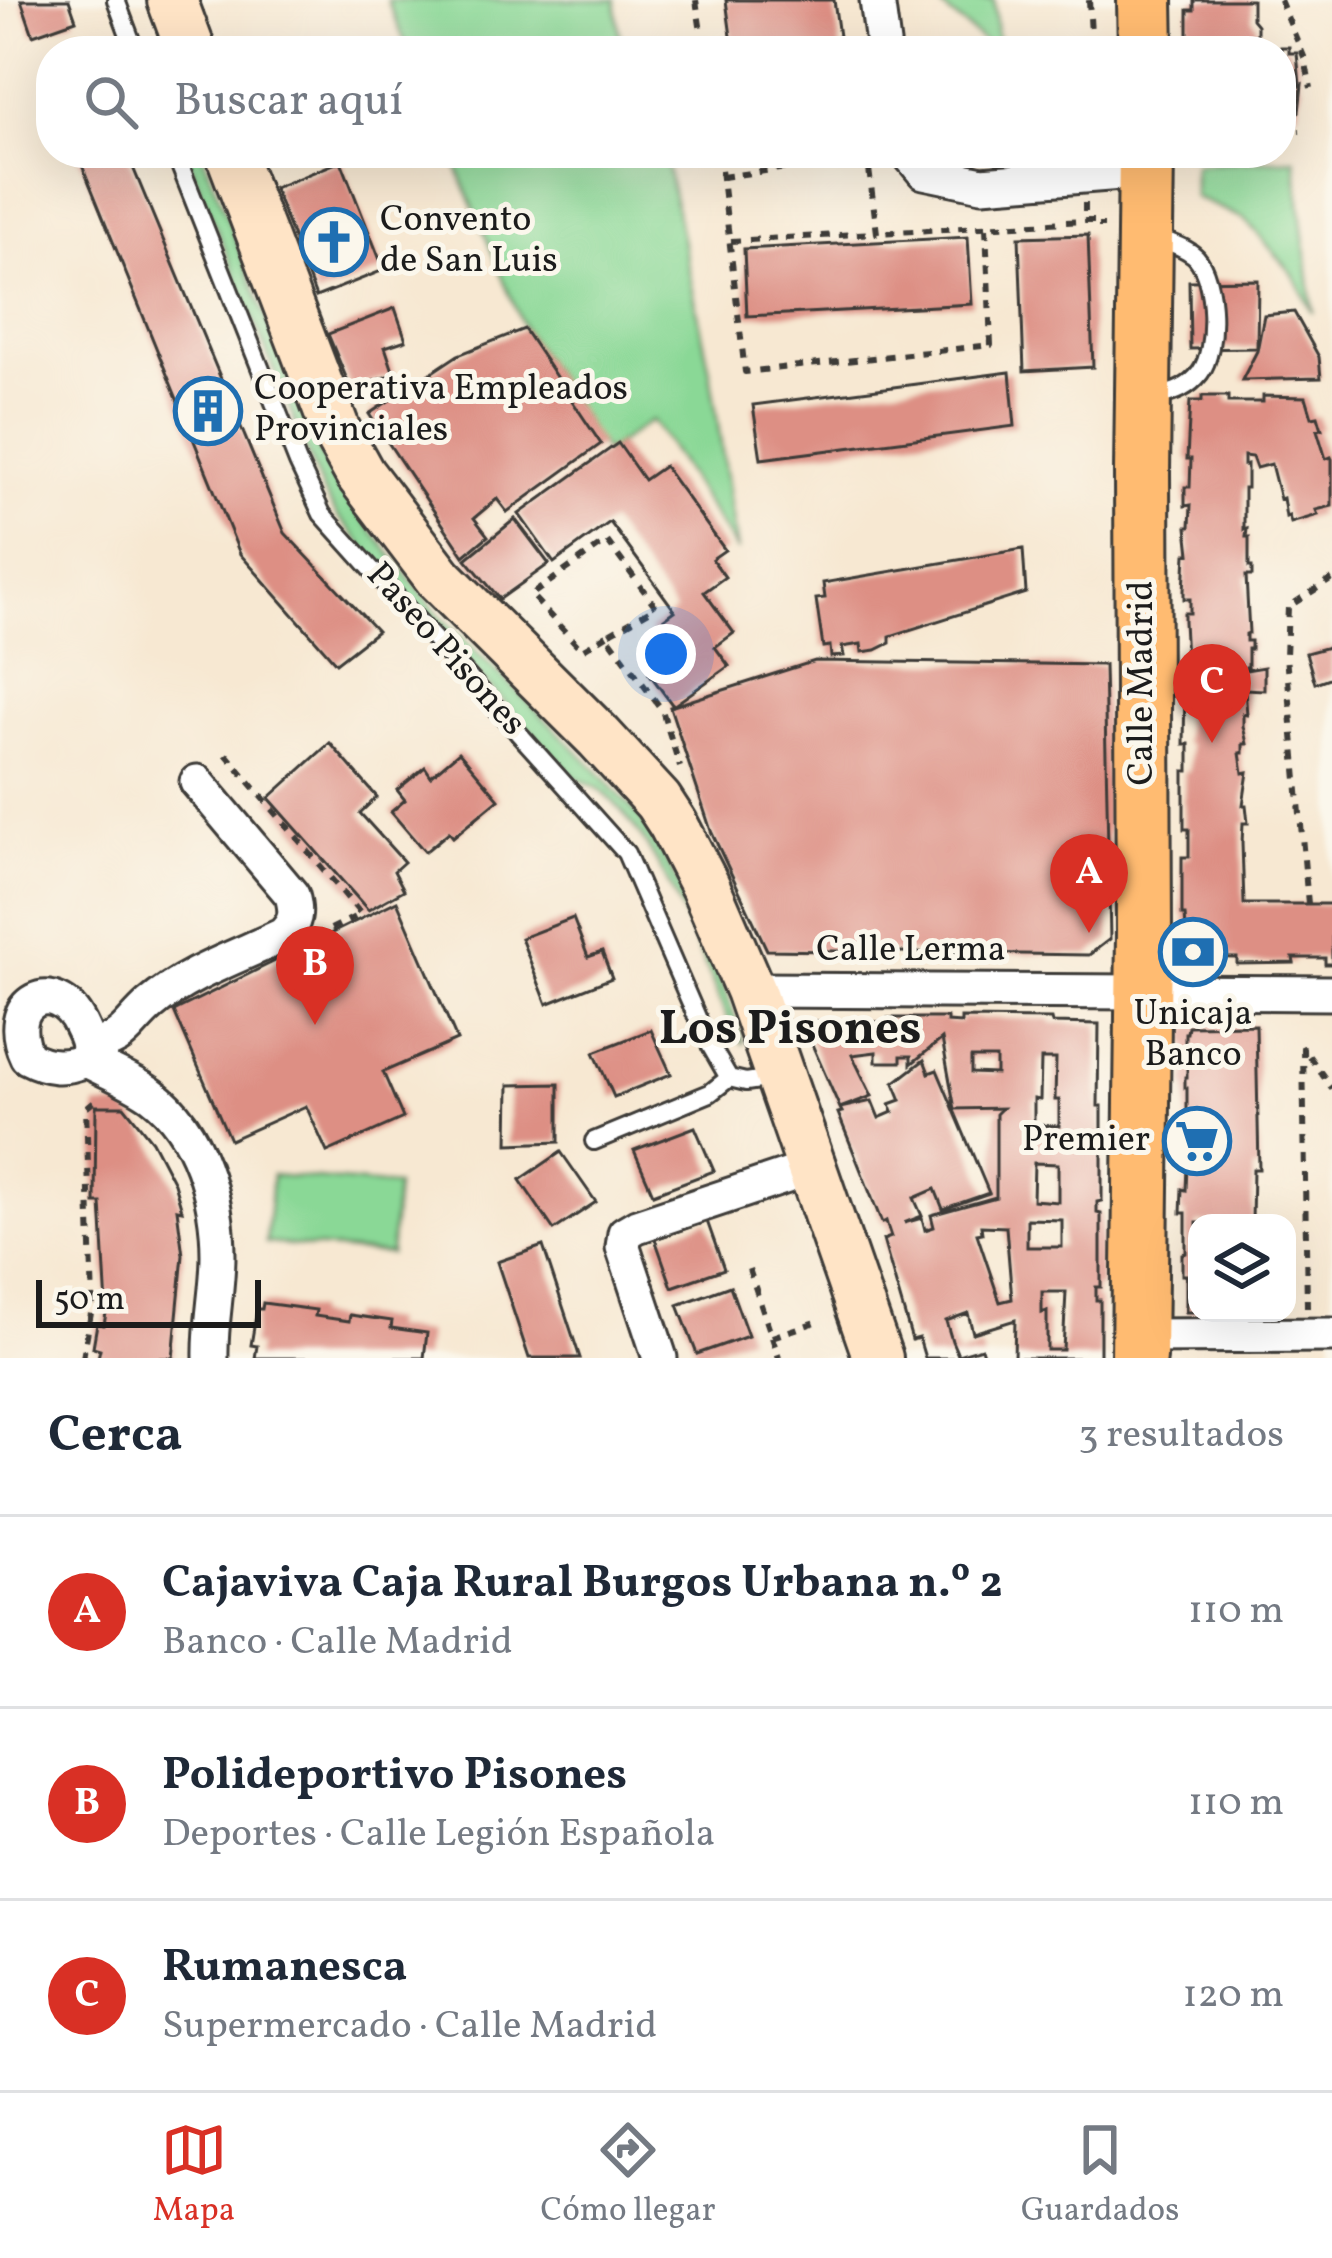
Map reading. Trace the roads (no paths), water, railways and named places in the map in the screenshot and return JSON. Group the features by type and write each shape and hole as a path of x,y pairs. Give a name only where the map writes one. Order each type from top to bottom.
{"main road":[{"path":"172,0 185,36"},
{"name":"Paseo Pisones","path":"236,168 336,431 360,474 440,579 658,801 705,886 750,990 878,1358"},
{"name":"Calle Madrid","path":"1139,1347 1146,168"}],"street":[{"path":"877,0 882,36"},
{"path":"921,168 982,184 1101,168"},
{"path":"197,782 292,895 293,925 283,935 165,993 124,1034 88,1053 170,1111 190,1139 208,1183 218,1258 211,1358"},
{"name":"Calle Lerma","path":"750,990 1332,993"},
{"path":"660,1358 623,1247 625,1233 811,1168"},
{"path":"1139,1347 1319,1327"}],"lane":[{"path":"116,0 129,36"},
{"name":"Paseo Pisones","path":"181,168 322,514 626,853 706,1038 729,1078"},
{"path":"593,1141 710,1093 729,1078 746,1082 780,1076"}],"place":[{"name":"Convento de San Luis","path":"334,242"},
{"name":"Cooperativa Empleados Provinciales","path":"208,411"},
{"name":"Rumanesca","path":"1212,743"},
{"name":"Cajaviva Caja Rural Burgos Urbana n.º 2","path":"1089,933"},
{"name":"Unicaja Banco","path":"1193,952"},
{"name":"Polideportivo Pisones","path":"315,1025"},
{"name":"Premier","path":"1197,1141"}],"district":[{"name":"Los Pisones","path":"790,1030"}]}
